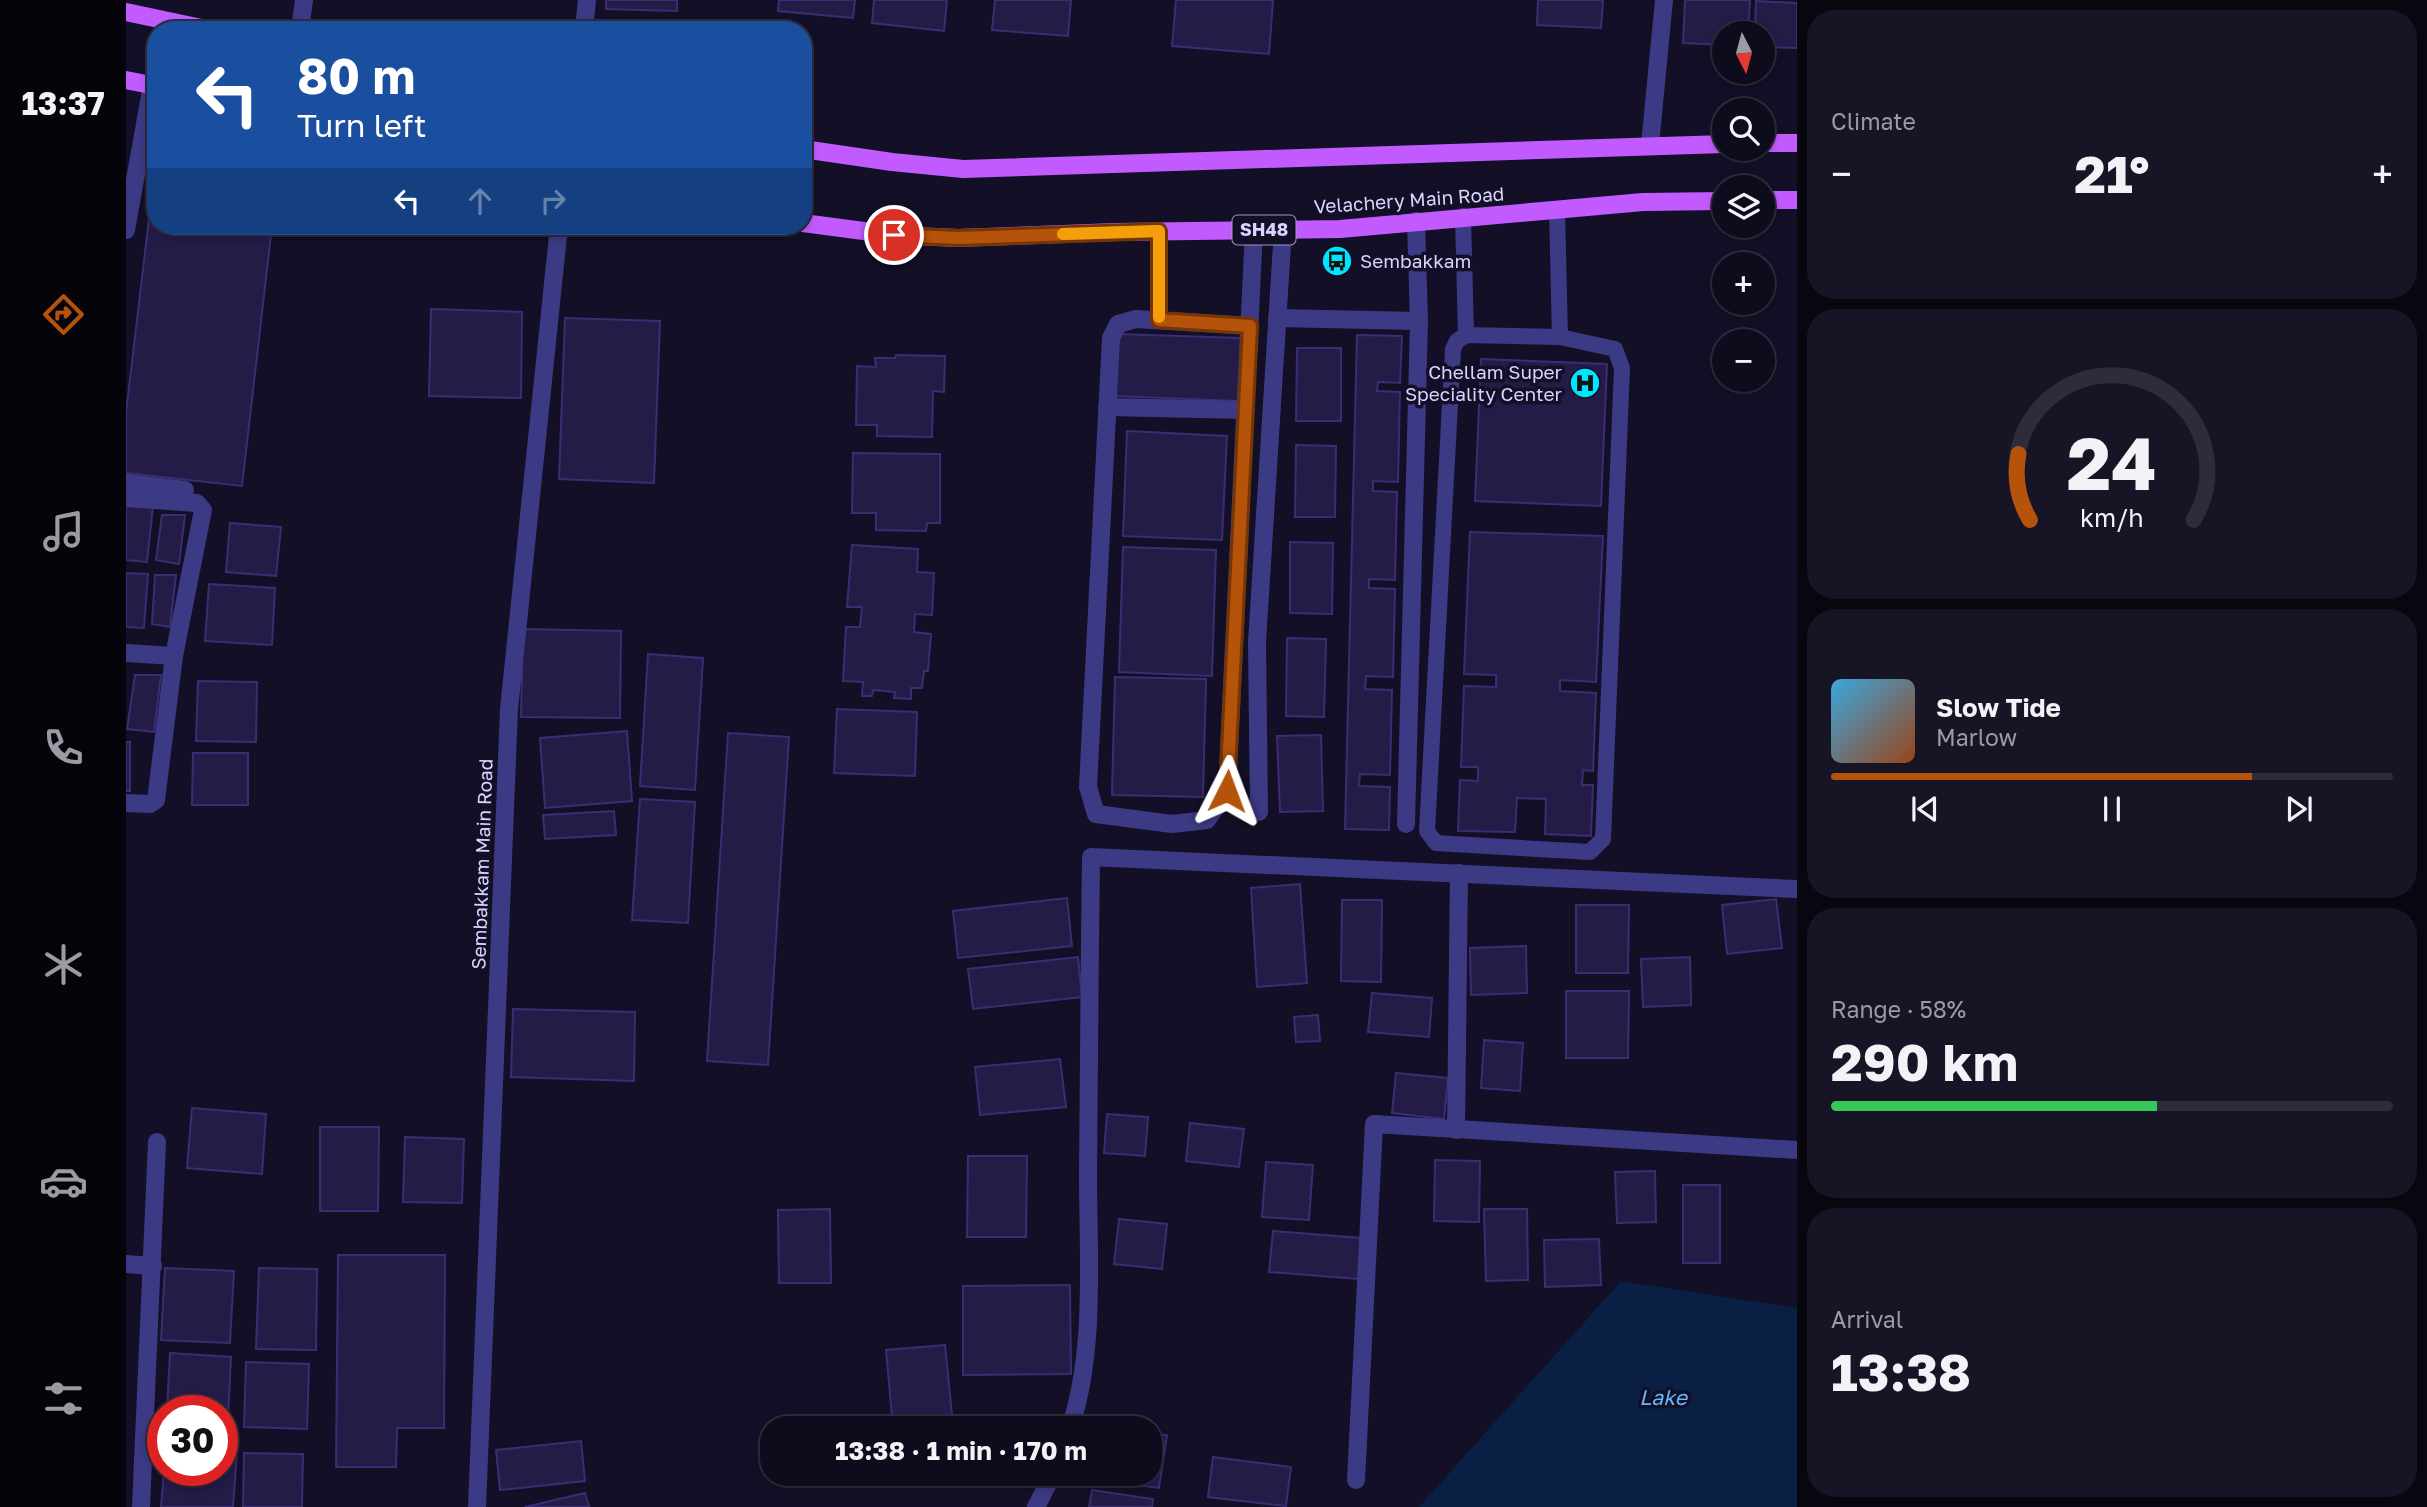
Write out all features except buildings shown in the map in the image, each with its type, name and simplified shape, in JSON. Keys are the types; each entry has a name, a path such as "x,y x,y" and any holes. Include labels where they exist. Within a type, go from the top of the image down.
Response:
{"main road":[{"path":"126,12 168,21"},
{"path":"127,83 147,85"},
{"path":"1775,143 1797,143"},
{"path":"812,150 962,169 1712,144"},
{"path":"1775,200 1797,200"},
{"name":"Velachery Main Road","path":"812,224 894,235 958,238 1159,231 1340,229 1643,202 1712,201"}],"street":[{"path":"301,21 304,0"},
{"path":"585,21 587,0"},
{"path":"1650,145 1664,0"},
{"path":"126,230 147,122"},
{"path":"1406,824 1419,321 1416,221"},
{"path":"1259,812 1257,642 1283,229"},
{"path":"1250,326 1136,319 1118,324 1111,338 1088,786 1096,814 1172,824 1207,820 1227,791 1246,410 1250,326 1254,230"},
{"path":"1159,231 1159,320"},
{"name":"Sembakkam Main Road","path":"477,1507 509,709 558,235"},
{"path":"1277,318 1419,321"},
{"path":"1107,407 1246,410"},
{"path":"126,483 185,490"},
{"path":"126,498 197,503 203,510 174,656 156,800 150,804 126,803"},
{"path":"126,653 174,656"},
{"path":"1074,1416 1088,1331 1091,857 1797,889"},
{"path":"1456,1130 1459,873"},
{"path":"1356,1480 1374,1124 1797,1150"},
{"path":"141,1507 157,1142"},
{"path":"126,1264 153,1266"},
{"path":"1036,1507 1047,1486"}],"lane":[{"path":"1557,210 1560,337"},
{"path":"1463,216 1466,335"},
{"path":"1466,335 1560,337 1615,349 1622,368 1603,839 1590,852 1436,843 1427,831 1453,349 1457,341 1466,335"}],"water":[{"name":"Lake","path":"1621,1281 1797,1308 1797,1507 1419,1507"}],"slow traffic":[{"path":"1063,234 1159,231 1159,317"}],"place":[{"name":"Sembakkam","path":"1337,261"},
{"name":"Chellam Super Speciality Center","path":"1585,383"}],"route":[{"path":"894,235 958,238 1159,231 1159,320 1250,326 1227,791"}]}
